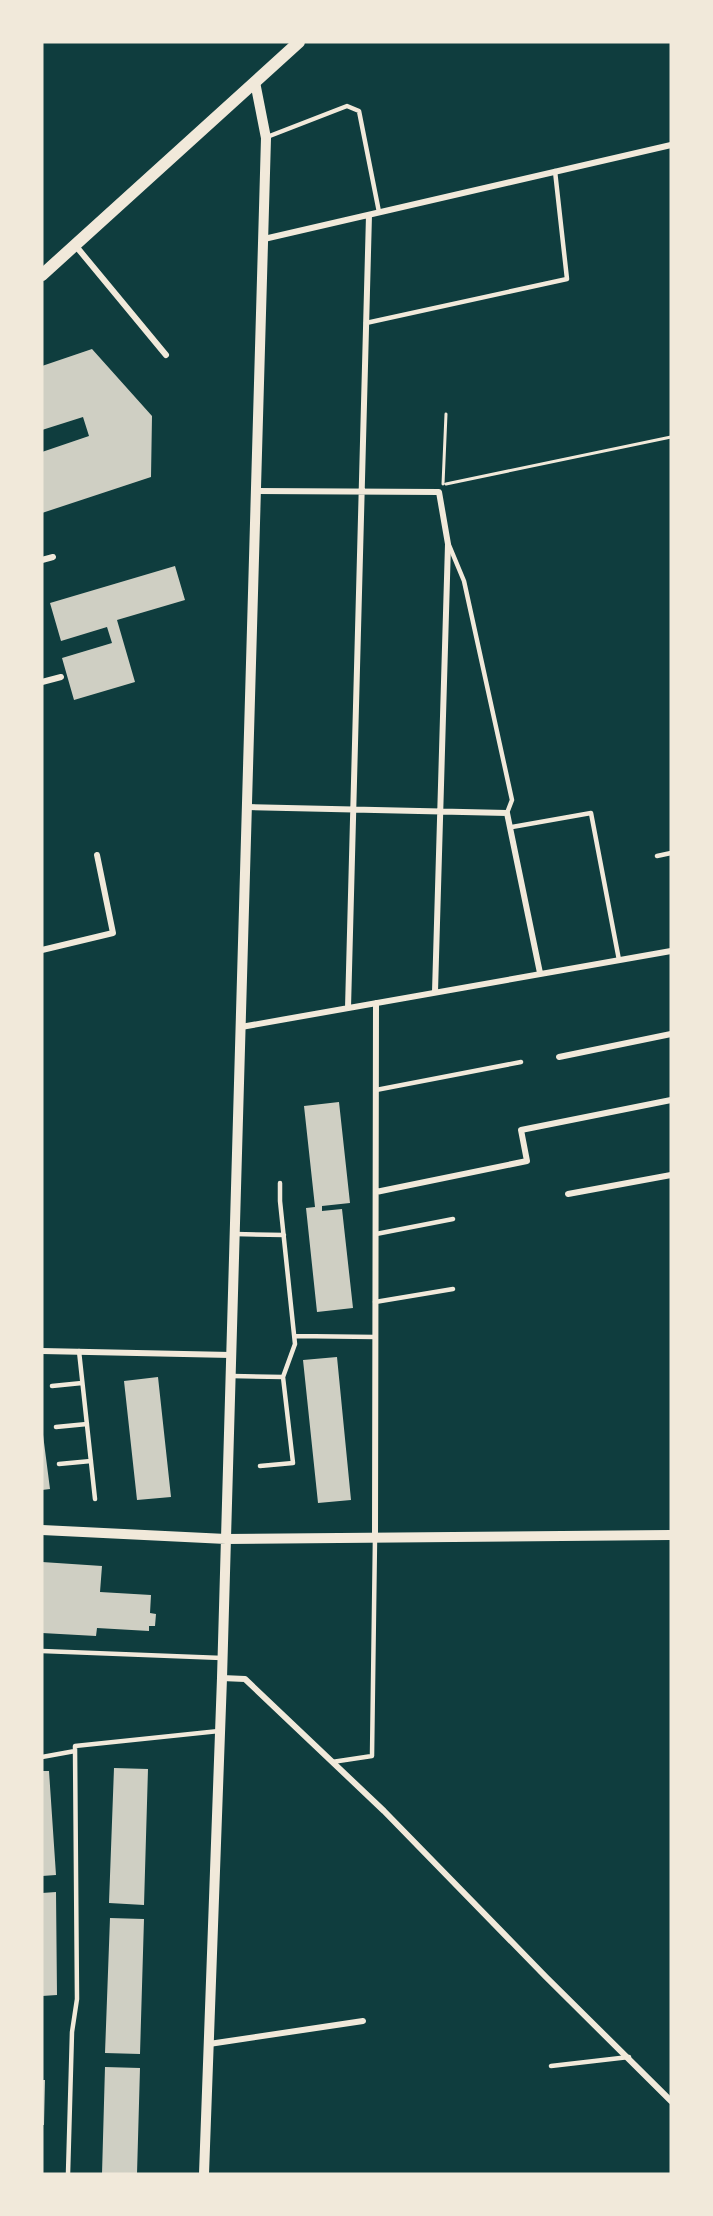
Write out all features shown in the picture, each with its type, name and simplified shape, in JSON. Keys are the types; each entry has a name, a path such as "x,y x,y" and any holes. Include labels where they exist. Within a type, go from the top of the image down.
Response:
{"main road":[{"path":"42,275 299,42"}],"street":[{"path":"204,2174 222,1678 264,239 266,138 255,82"},
{"path":"264,239 671,145"},
{"path":"348,1008 369,215"},
{"path":"75,245 166,355"},
{"path":"257,491 439,492 448,544 435,992"},
{"path":"42,560 53,557"},
{"path":"42,682 61,678"},
{"path":"248,807 507,813 512,827 540,974"},
{"path":"42,950 113,933 97,855"},
{"path":"241,1027 671,951"},
{"path":"375,1538 376,1003"},
{"path":"559,1057 671,1034"},
{"path":"376,1192 527,1161 521,1130 671,1100"},
{"path":"568,1194 671,1175"},
{"path":"42,1350 231,1355"},
{"path":"42,1530 225,1539 671,1535"},
{"path":"222,1678 245,1679 384,1811 671,2101"},
{"path":"209,2044 363,2021"}],"lane":[{"path":"266,138 347,106 359,111 379,212"},
{"path":"366,323 567,279 555,171"},
{"path":"448,544 467,592 512,800 507,813"},
{"path":"512,827 591,813 619,960"},
{"path":"657,856 671,853"},
{"path":"376,1090 520,1062"},
{"path":"260,1466 293,1463 283,1377 296,1344 280,1183"},
{"path":"376,1234 453,1219"},
{"path":"235,1234 284,1235"},
{"path":"375,1302 453,1289"},
{"path":"295,1336 375,1337"},
{"path":"79,1351 95,1499"},
{"path":"230,1376 283,1377"},
{"path":"52,1386 82,1383"},
{"path":"56,1427 87,1424"},
{"path":"59,1464 91,1461"},
{"path":"332,1761 372,1756 375,1538"},
{"path":"42,1651 222,1658"},
{"path":"68,2174 72,2032 77,1999 75,1746 219,1731"},
{"path":"42,1757 75,1750"},
{"path":"551,2066 628,2057"}],"path":[{"path":"439,492 443,485 446,414"},
{"path":"443,485 671,437"}],"building":[{"path":"92,349 152,416 151,477 42,513 42,452 89,436 83,417 42,430 42,366"},
{"path":"175,566 185,600 117,620 135,682 74,700 62,658 112,643 107,627 61,641 50,603"},
{"path":"339,1102 350,1203 322,1206 322,1211 342,1209 353,1308 317,1312 306,1208 315,1207 304,1106"},
{"path":"337,1357 351,1500 318,1503 303,1360"},
{"path":"158,1377 171,1497 137,1500 124,1381"},
{"path":"42,1427 50,1489 42,1490"},
{"path":"42,1562 102,1566 100,1592 151,1595 150,1613 156,1614 155,1626 149,1626 149,1631 97,1628 96,1636 42,1633"},
{"path":"114,1768 148,1769 144,1905 109,1903"},
{"path":"42,1771 49,1771 56,1875 42,1876"},
{"path":"56,1892 57,1995 42,1996 42,1893"},
{"path":"110,1918 144,1919 140,2054 105,2053"},
{"path":"105,2067 140,2068 137,2174 102,2174"},
{"path":"42,2080 45,2080 44,2125 42,2125"}]}
